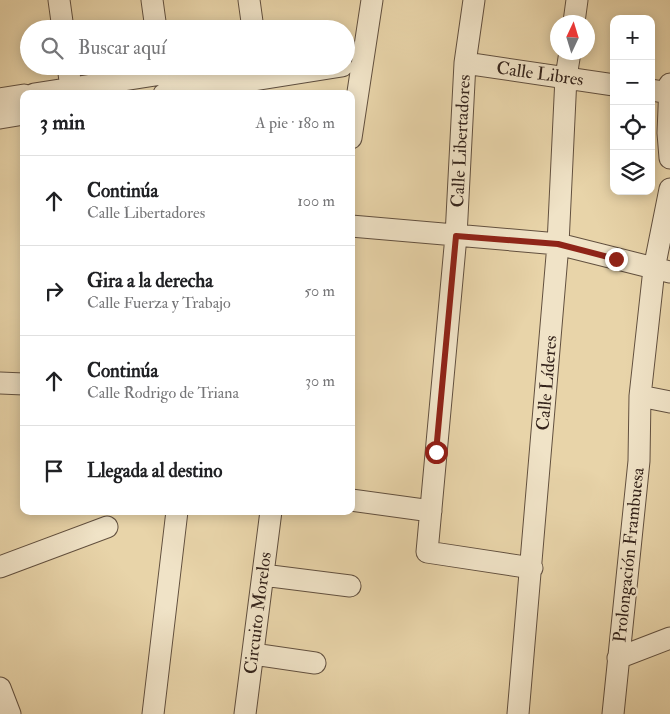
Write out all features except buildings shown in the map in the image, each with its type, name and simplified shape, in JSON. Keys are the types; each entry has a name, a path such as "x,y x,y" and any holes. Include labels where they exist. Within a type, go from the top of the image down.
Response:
{"street":[{"path":"59,0 62,20"},
{"path":"152,0 155,20"},
{"path":"249,0 252,20"},
{"path":"355,48 372,0"},
{"name":"Calle Libertadores","path":"474,0 466,63 456,236 427,552 532,568"},
{"path":"575,15 577,0"},
{"name":"Calle Líderes","path":"518,714 532,568 558,244 566,77 569,60"},
{"name":"Calle Libres","path":"466,63 610,84"},
{"path":"69,75 71,88"},
{"path":"162,82 184,75"},
{"path":"59,90 162,82 265,86 298,75"},
{"path":"352,75 352,90"},
{"path":"663,89 670,158"},
{"path":"0,99 20,96"},
{"path":"0,118 20,115"},
{"name":"Prolongación Frambuesa","path":"613,714 639,460 640,396 662,270 670,189"},
{"path":"355,226 558,244 662,270"},
{"path":"0,383 20,384"},
{"path":"640,396 670,402"},
{"path":"355,501 431,511"},
{"path":"153,714 177,515"},
{"name":"Circuito Morelos","path":"245,714 270,515"},
{"path":"0,567 107,527"},
{"path":"263,575 350,586"},
{"path":"618,658 670,638"},
{"path":"253,654 315,663"},
{"path":"0,688 10,714"}],"route":[{"path":"436,452 456,236 558,244 616,259"}]}
